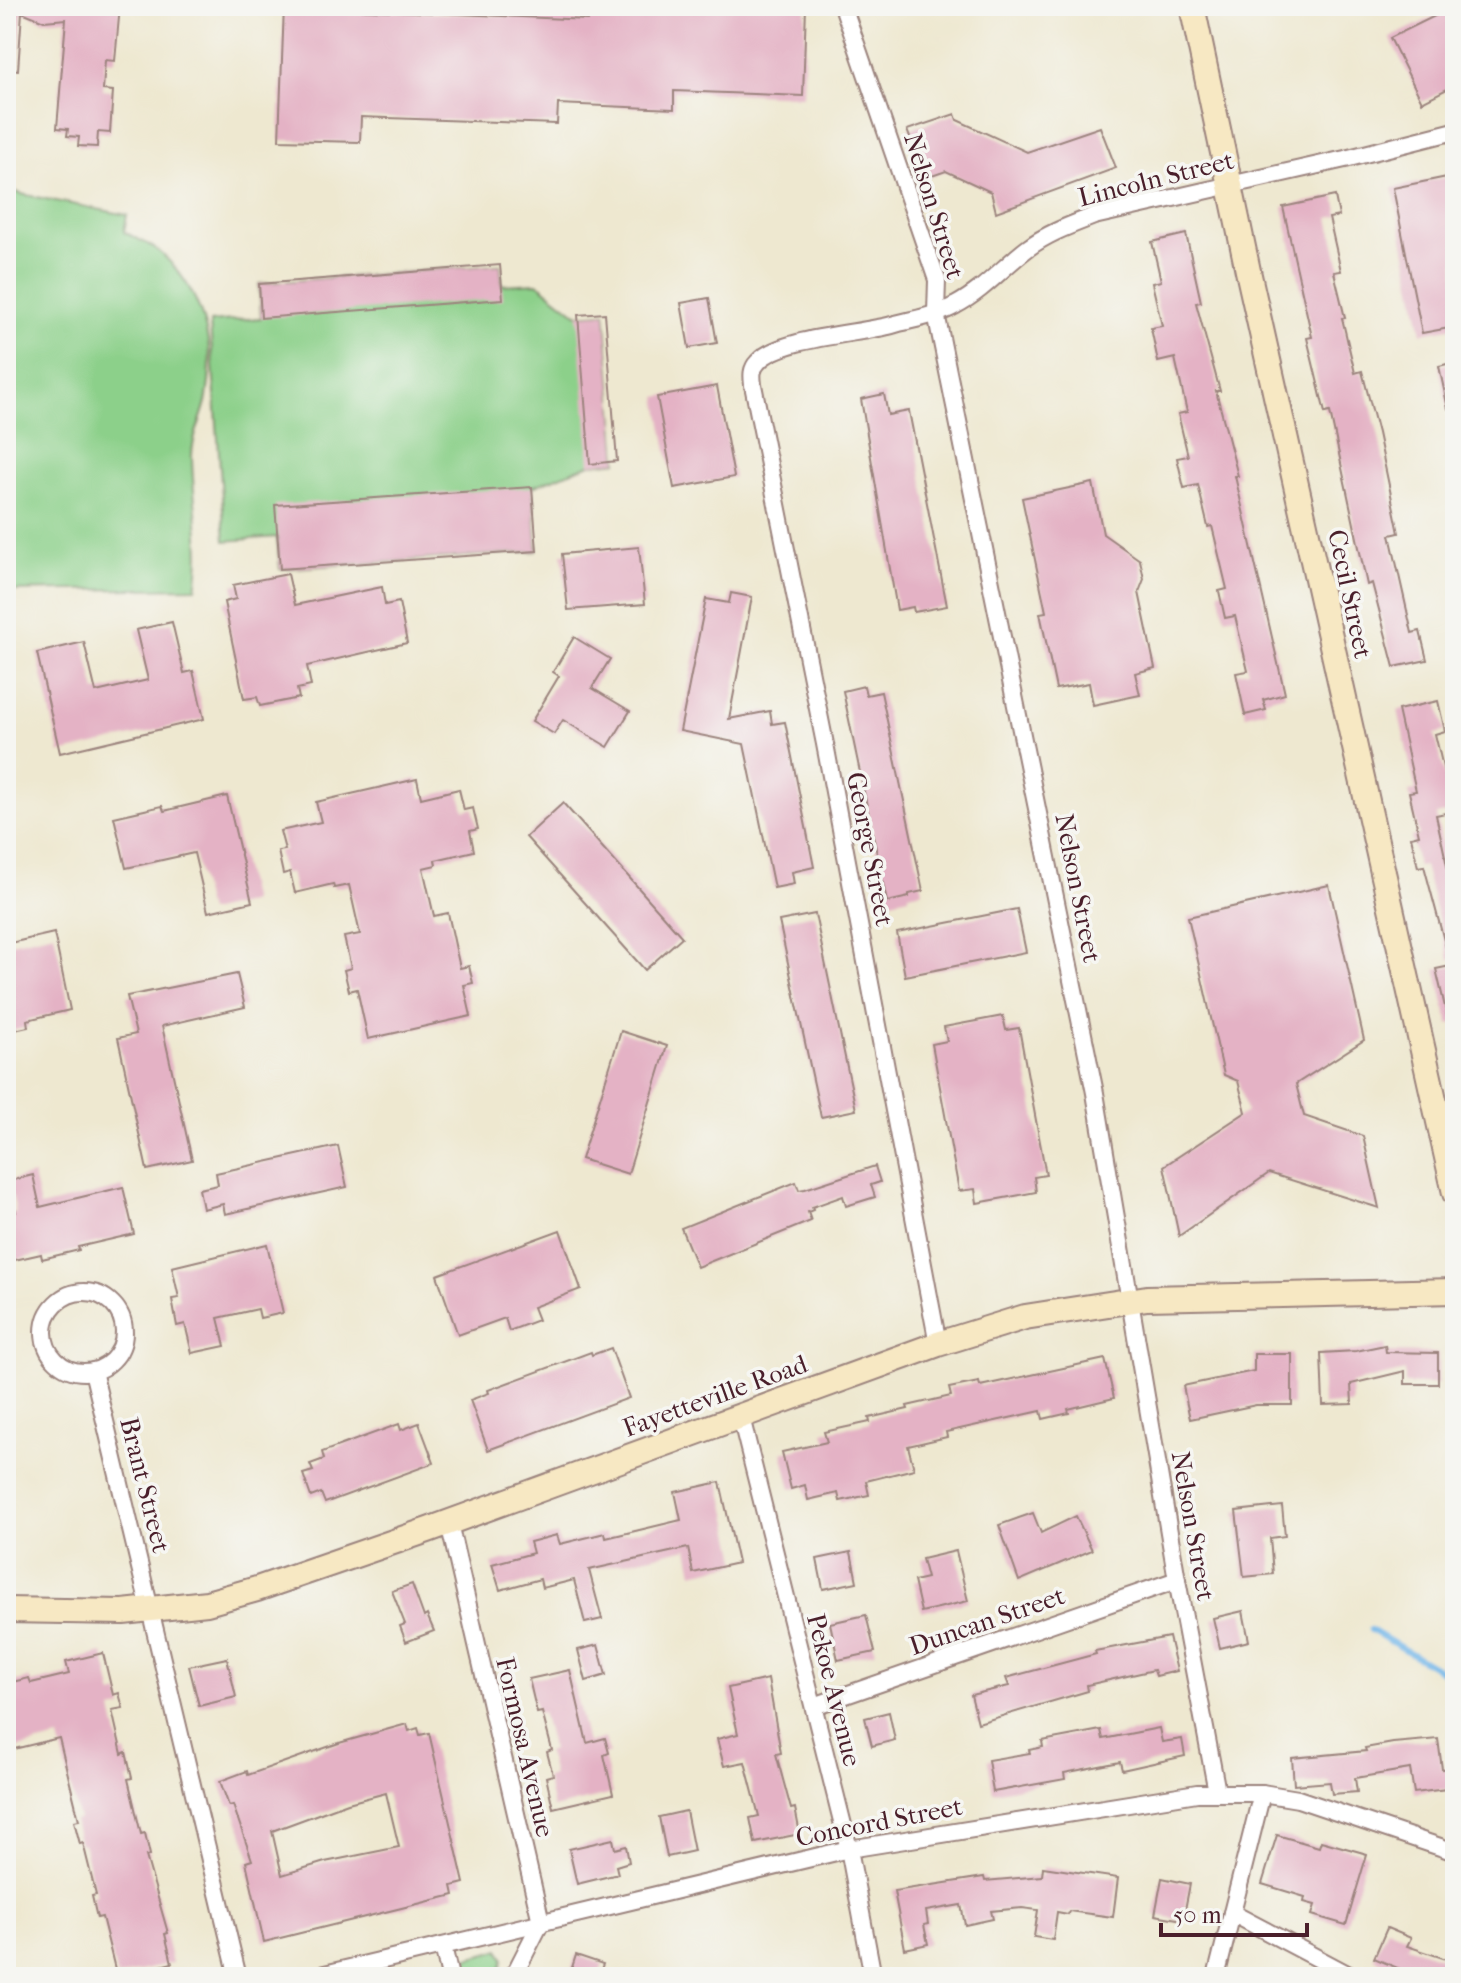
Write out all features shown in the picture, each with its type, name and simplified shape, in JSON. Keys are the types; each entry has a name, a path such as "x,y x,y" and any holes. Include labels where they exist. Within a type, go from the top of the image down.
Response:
{"main road":[{"name":"Cecil Street","path":"1192,6 1229,185 1455,1193"},
{"name":"Fayetteville Road","path":"6,1610 93,1614 207,1603 257,1589 449,1523 938,1344 1025,1317 1130,1300 1223,1295 1455,1291"}],"street":[{"name":"Nelson Street","path":"843,6 937,280 936,313 1095,1093 1177,1580 1217,1792"},
{"name":"Lincoln Street","path":"755,364 765,355 790,345 875,330 956,306 1029,247 1059,229 1094,216 1455,131"},
{"name":"George Street","path":"755,364 753,385 825,744 938,1344"},
{"path":"82,1292 105,1298 114,1305 124,1327 124,1339 113,1360 93,1371 81,1372 59,1363 51,1354 44,1332 52,1309 60,1301 82,1292"},
{"name":"Brant Street","path":"93,1371 237,1973"},
{"name":"Pekoe Avenue","path":"741,1417 849,1849 873,1977"},
{"name":"Formosa Avenue","path":"449,1523 541,1922"},
{"name":"Duncan Street","path":"814,1706 1177,1580"},
{"path":"1216,1977 1262,1793"},
{"name":"Concord Street","path":"312,1977 849,1849 1182,1795 1262,1793 1298,1799 1455,1852"},
{"path":"1232,1913 1353,1977"},
{"path":"513,1977 541,1922"},
{"path":"443,1946 450,1977"}],"green space":[{"path":"6,187 21,194 127,215 124,232 161,253 175,268 196,301 207,337 210,377 192,455 199,555 196,588 6,591"},
{"path":"500,265 502,285 537,283 578,315 605,313 617,461 590,464 532,487 537,551 280,569 277,537 225,541 210,322 261,318 259,284"},
{"path":"499,1950 504,1958 499,1977 465,1977 463,1968 468,1958"}],"building":[{"path":"6,6 120,6 115,61 105,60 103,90 113,91 110,133 98,132 97,147 78,146 79,137 67,136 68,129 57,128 66,19 44,21 22,12 18,70 6,69"},
{"path":"284,6 588,20 589,6 806,6 803,96 674,91 674,109 558,104 557,124 361,117 360,142 279,140"},
{"path":"1455,6 1455,85 1422,102 1390,38"},
{"path":"955,114 957,120 1027,152 1100,127 1116,168 996,212 991,192 946,171 926,178 907,130"},
{"path":"1447,177 1455,214 1455,327 1422,333 1393,188"},
{"path":"1335,196 1339,216 1329,218 1341,271 1334,272 1345,318 1342,318 1355,373 1362,371 1378,433 1399,533 1390,535 1412,633 1420,631 1427,660 1394,667 1372,583 1367,585 1330,412 1325,413 1307,338 1312,337 1283,207"},
{"path":"1186,234 1201,302 1196,303 1220,391 1216,391 1238,476 1235,476 1285,694 1263,700 1266,710 1245,715 1236,673 1248,671 1235,616 1225,618 1219,591 1227,589 1212,526 1208,527 1198,485 1184,488 1177,458 1188,456 1178,414 1187,412 1175,358 1158,362 1151,328 1162,326 1152,283 1161,281 1152,242"},
{"path":"500,265 503,299 261,318 259,284"},
{"path":"709,298 717,343 689,348 681,303"},
{"path":"605,313 617,461 590,464 578,315"},
{"path":"1455,362 1455,408 1448,409 1439,366"},
{"path":"717,386 734,477 674,488 657,397"},
{"path":"884,394 888,415 909,411 947,606 914,612 913,607 897,610 861,399"},
{"path":"1093,483 1103,534 1140,560 1144,579 1139,592 1155,668 1135,673 1140,695 1093,705 1089,683 1056,689 1040,613 1046,612 1022,498"},
{"path":"532,487 537,551 280,569 275,505"},
{"path":"639,547 645,604 568,610 562,554"},
{"path":"288,574 295,605 382,587 385,605 399,602 407,643 307,666 311,686 297,689 299,698 260,706 257,697 244,699 224,602 236,599 233,585"},
{"path":"731,593 752,597 729,719 770,711 772,724 785,722 814,867 792,872 794,884 774,888 744,744 680,731 706,599 729,603"},
{"path":"172,622 184,673 193,671 204,719 60,753 37,653 84,642 96,692 148,680 136,630"},
{"path":"574,637 610,659 592,688 630,711 608,747 563,720 554,734 532,721 559,676 553,672"},
{"path":"864,686 866,695 881,692 923,891 887,902 843,691"},
{"path":"1438,701 1445,731 1435,734 1447,784 1455,782 1455,811 1436,815 1449,875 1455,874 1455,959 1449,959 1424,866 1418,867 1411,837 1419,835 1409,792 1416,791 1398,710"},
{"path":"417,779 421,798 459,789 464,810 473,808 478,829 470,831 474,851 435,860 436,865 423,868 434,916 448,913 460,968 469,966 473,983 464,985 471,1016 368,1039 357,989 349,991 344,970 351,968 344,937 360,934 349,885 334,888 333,884 295,893 290,872 283,874 278,851 285,850 280,831 321,822 316,802"},
{"path":"227,796 252,902 208,912 194,853 126,868 114,817 162,806 164,811"},
{"path":"563,803 682,937 645,970 526,837"},
{"path":"1329,885 1364,1040 1296,1084 1304,1116 1363,1136 1379,1208 1269,1173 1179,1236 1164,1166 1246,1112 1238,1081 1224,1075 1188,917"},
{"path":"1017,909 1026,952 905,976 897,933"},
{"path":"815,914 856,1110 821,1117 779,921"},
{"path":"54,933 70,1010 27,1020 28,1027 6,1032 6,944"},
{"path":"1455,965 1455,1023 1449,1024 1436,969"},
{"path":"237,974 245,1007 162,1026 192,1160 147,1170 118,1038 136,1034 127,996"},
{"path":"1003,1016 1006,1030 1019,1028 1046,1175 1034,1177 1036,1192 977,1203 975,1189 959,1191 932,1044 947,1041 944,1027"},
{"path":"621,1031 667,1046 628,1174 581,1159"},
{"path":"338,1146 347,1187 225,1214 223,1204 203,1209 199,1189 218,1185 216,1173"},
{"path":"875,1166 880,1182 871,1185 875,1197 846,1206 843,1196 812,1207 813,1210 808,1212 811,1221 697,1267 681,1228 796,1182 799,1190 805,1189"},
{"path":"33,1175 40,1207 123,1187 134,1234 42,1259 41,1254 6,1262 6,1215 16,1212 9,1181"},
{"path":"560,1230 581,1289 533,1307 538,1320 509,1331 505,1318 458,1335 437,1275"},
{"path":"267,1244 283,1313 260,1318 258,1309 218,1318 225,1346 192,1353 185,1324 177,1326 172,1299 179,1298 172,1267"},
{"path":"1385,1345 1386,1352 1438,1353 1438,1384 1405,1384 1405,1371 1351,1384 1352,1404 1323,1405 1321,1353"},
{"path":"611,1348 629,1398 488,1450 470,1400 489,1393 488,1390 591,1352 592,1355"},
{"path":"1254,1354 1292,1354 1292,1405 1256,1405 1190,1419 1183,1386 1254,1371"},
{"path":"1105,1359 1114,1398 1068,1409 1069,1413 1043,1419 1041,1411 946,1432 947,1437 908,1446 914,1469 866,1481 869,1495 840,1501 838,1493 808,1500 805,1485 791,1489 782,1452 827,1442 824,1432 870,1422 869,1418 951,1396 949,1388 979,1382 980,1386"},
{"path":"419,1423 434,1463 325,1503 321,1493 311,1497 303,1474 313,1471 310,1464 324,1459 322,1452 399,1424 401,1430"},
{"path":"720,1482 738,1563 693,1573 688,1548 589,1570 602,1619 585,1623 574,1580 542,1588 540,1579 500,1590 492,1564 533,1553 530,1542 557,1535 560,1544 605,1533 606,1538 681,1520 675,1492"},
{"path":"1282,1506 1285,1536 1270,1538 1273,1574 1244,1577 1236,1511"},
{"path":"1033,1513 1041,1533 1076,1516 1092,1550 1019,1581 999,1525"},
{"path":"956,1551 968,1601 921,1612 914,1581 927,1578 922,1559"},
{"path":"851,1552 857,1582 823,1589 817,1559"},
{"path":"412,1584 424,1617 427,1615 434,1631 406,1642 400,1626 405,1624 392,1591"},
{"path":"1243,1611 1249,1641 1220,1648 1213,1618"},
{"path":"866,1615 875,1652 838,1660 830,1623"},
{"path":"1169,1637 1177,1671 1156,1676 1154,1670 1087,1685 1088,1691 978,1723 971,1695 1009,1686 1006,1678 1096,1654 1095,1651"},
{"path":"598,1645 606,1675 586,1681 578,1650"},
{"path":"103,1653 113,1695 119,1693 123,1708 112,1710 122,1754 126,1752 132,1778 128,1779 141,1834 145,1833 150,1855 146,1856 168,1933 165,1934 172,1963 117,1977 102,1917 97,1918 92,1896 96,1895 74,1821 79,1820 59,1738 6,1751 8,1683 29,1678 31,1683 69,1674 66,1662"},
{"path":"227,1658 236,1697 199,1706 189,1666"},
{"path":"570,1670 587,1743 605,1738 609,1753 604,1755 613,1794 553,1808 546,1777 553,1775 547,1752 552,1750 542,1712 537,1713 529,1679"},
{"path":"768,1679 781,1753 776,1754 791,1809 795,1808 800,1834 755,1843 750,1818 759,1816 745,1762 724,1766 717,1739 738,1734 728,1688"},
{"path":"889,1712 895,1740 872,1746 865,1718"},
{"path":"407,1724 409,1731 418,1728 420,1735 429,1733 464,1883 452,1886 454,1895 264,1942 246,1862 252,1860 233,1805 229,1806 220,1781 247,1771 248,1775 339,1743","holes":["386,1793 399,1847 325,1862 282,1875 272,1831 348,1803"]},
{"path":"1159,1728 1162,1742 1182,1739 1185,1756 1122,1770 1120,1762 1064,1773 1065,1779 993,1792 988,1760 1030,1753 1029,1750 1043,1747 1042,1741 1101,1730 1103,1739"},
{"path":"1438,1739 1442,1769 1455,1767 1455,1788 1414,1793 1410,1769 1355,1778 1357,1792 1332,1794 1330,1782 1294,1785 1292,1758 1366,1751 1365,1748 1393,1743"},
{"path":"686,1811 694,1851 667,1857 659,1817"},
{"path":"1277,1835 1319,1847 1321,1841 1367,1854 1346,1925 1312,1915 1315,1905 1304,1902 1305,1897 1262,1884"},
{"path":"613,1839 615,1849 626,1846 629,1862 616,1866 618,1874 577,1884 569,1849"},
{"path":"1043,1867 1118,1878 1113,1917 1057,1912 1053,1940 1034,1937 1038,1910 991,1911 993,1919 965,1925 961,1905 926,1911 928,1924 924,1925 928,1944 905,1949 894,1891 984,1877 985,1881 1042,1876"},
{"path":"1162,1878 1190,1884 1183,1920 1155,1915"},
{"path":"1387,1928 1411,1938 1407,1946 1455,1962 1455,1977 1409,1977 1407,1972 1374,1958"},
{"path":"576,1955 603,1964 598,1977 569,1977"}],"waterway":[{"path":"1371,1630 1455,1679"}]}
